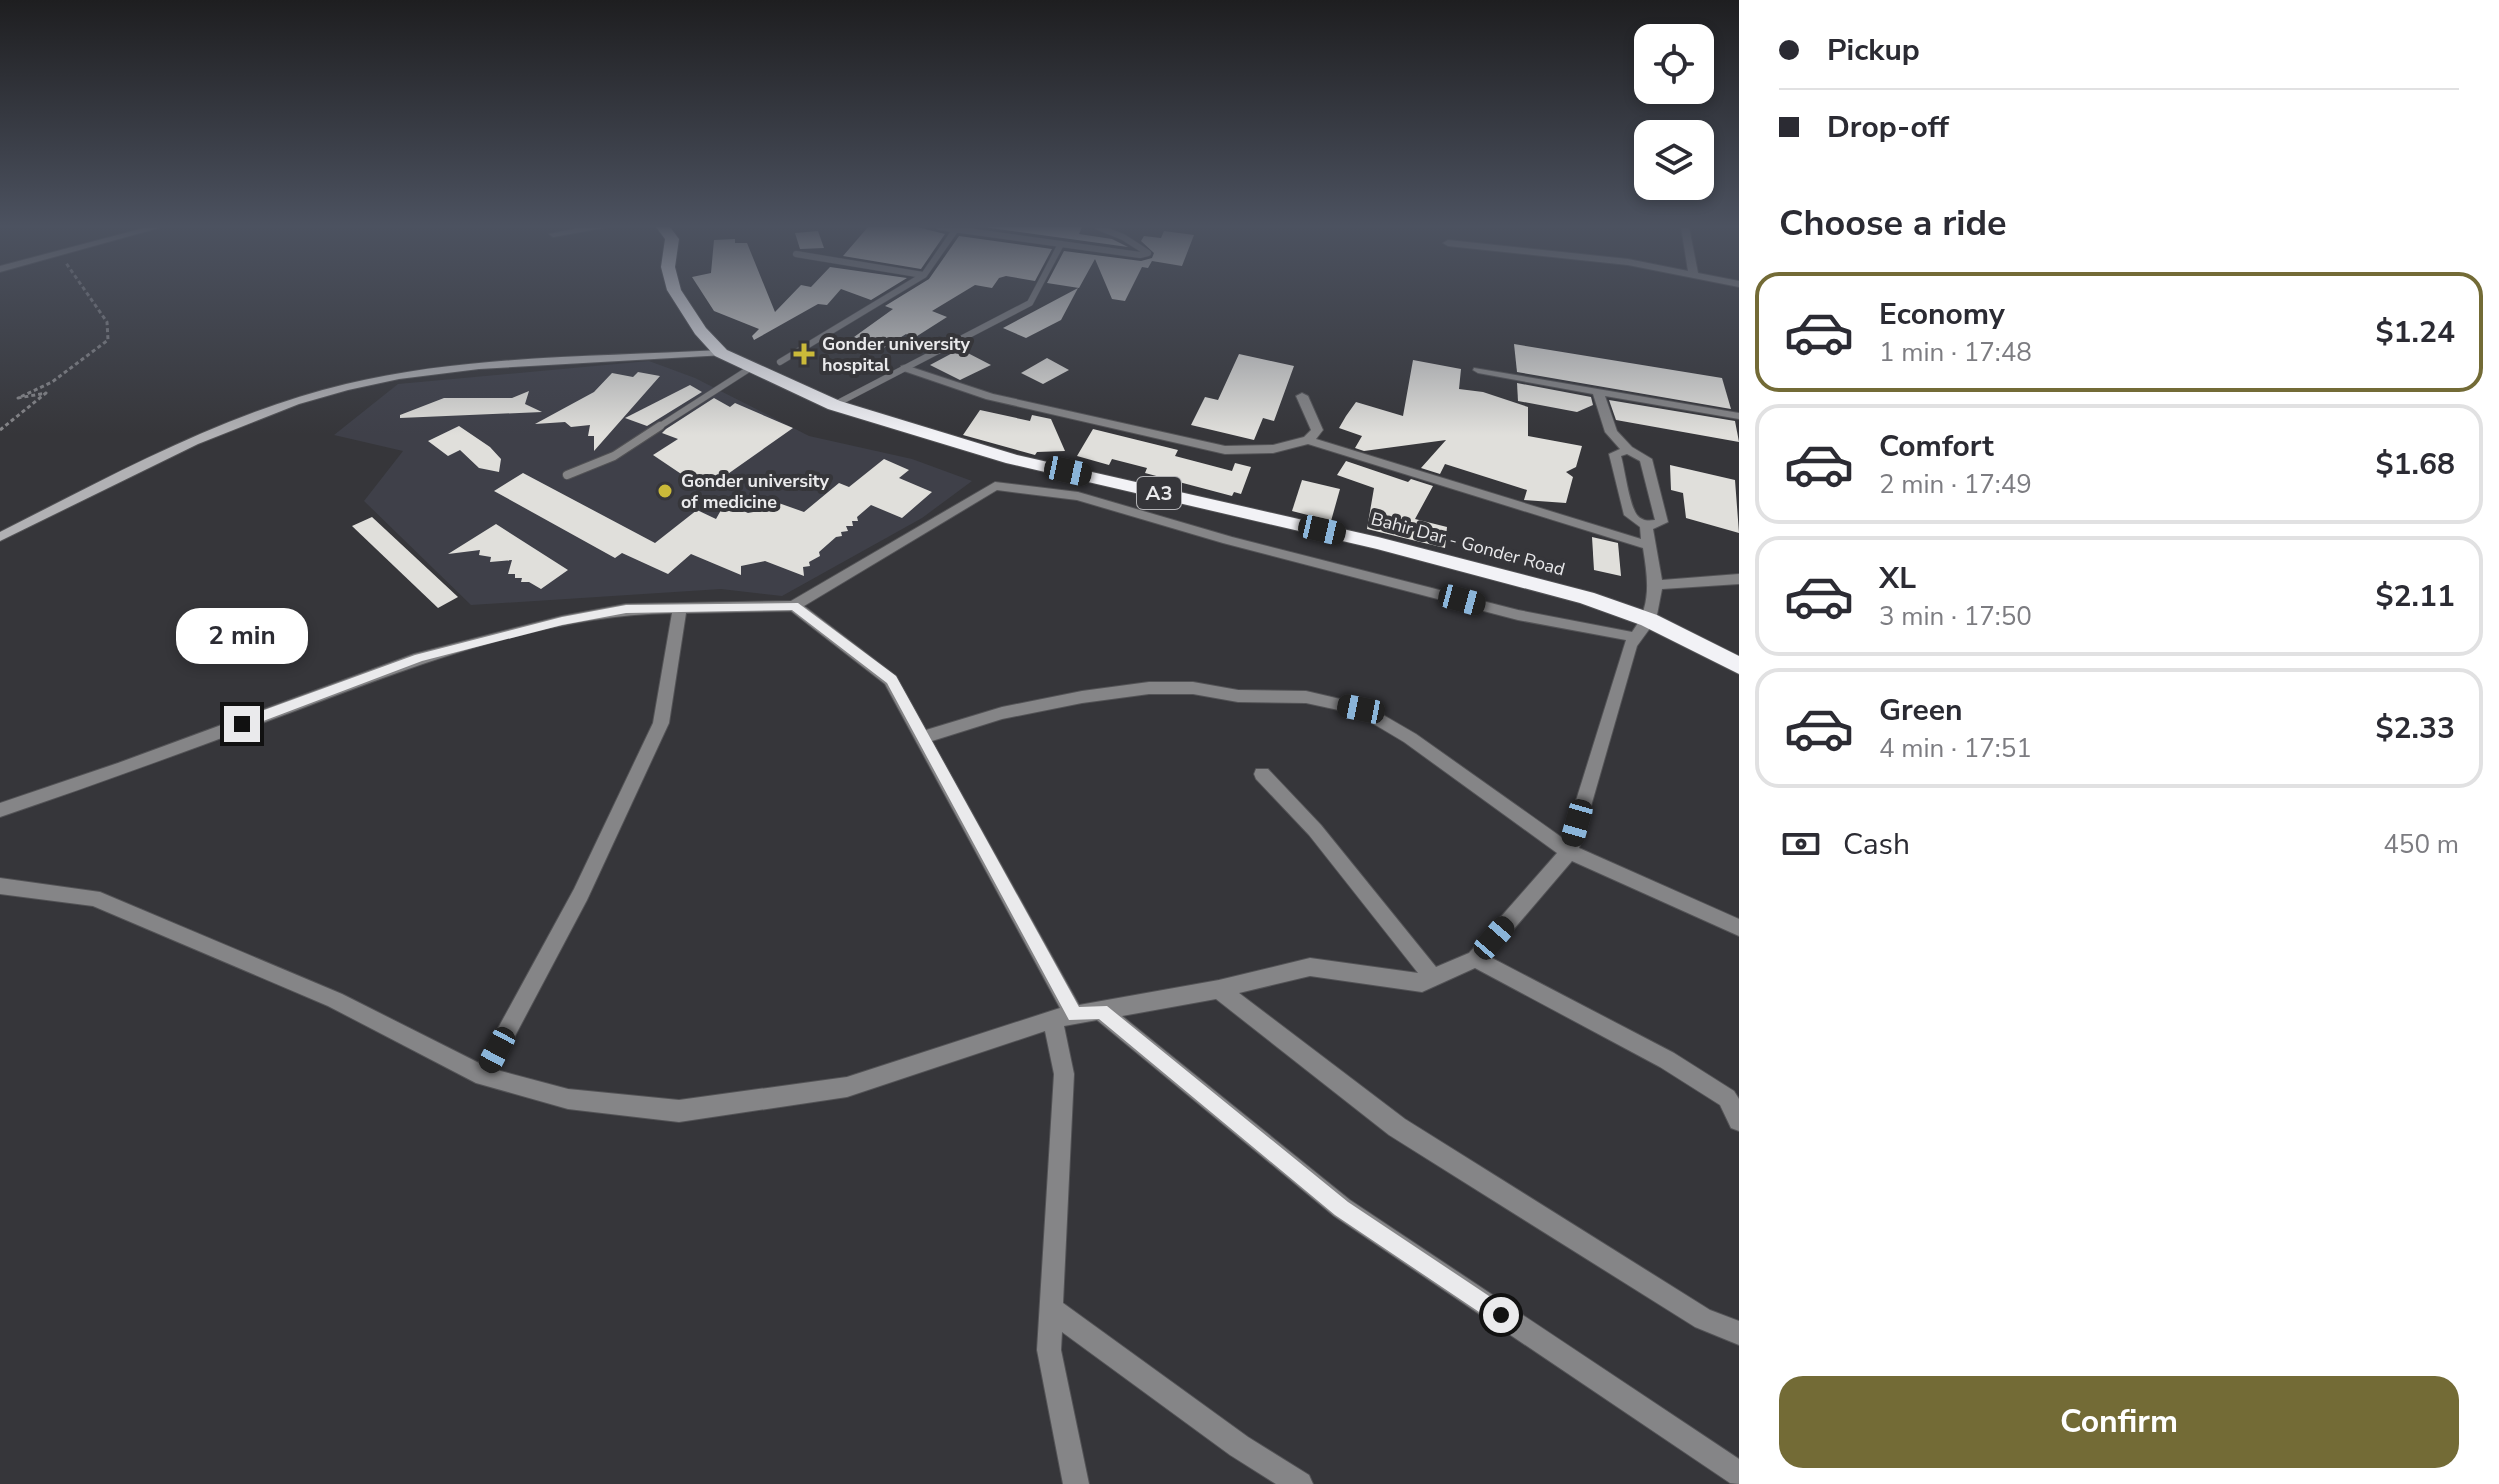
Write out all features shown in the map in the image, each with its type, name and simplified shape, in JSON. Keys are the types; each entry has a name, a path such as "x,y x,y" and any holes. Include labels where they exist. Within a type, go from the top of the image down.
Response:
{"highway":[{"name":"Bahir Dar - Gonder Road","path":"678,296 700,331 721,353 834,405 1012,459 1393,546 1587,598 1649,620 1739,666"}],"street":[{"path":"0,537 139,465 212,434 345,388 399,376 458,370 721,353"},
{"path":"905,368 990,397 1225,450 1252,451 1308,440 1650,546"},
{"path":"1478,370 1739,416"},
{"path":"1598,391 1611,432 1628,450 1646,459 1662,522 1646,527"},
{"path":"1302,396 1317,430 1308,440"},
{"path":"0,886 94,898 335,1000 483,1076 568,1099 679,1111 847,1087 1063,1017 1219,989 1310,967 1422,983 1476,959 1569,852 1630,645 1649,620 1656,585 1646,527 1630,515 1615,454 1628,450"},
{"path":"0,810 124,768 419,658 562,621 626,609 794,606 995,486 1078,496 1228,540 1518,615 1566,625 1599,627 1636,638"},
{"path":"1656,585 1739,579"},
{"path":"794,606 891,680 924,737 1063,1017 1064,1074 1049,1350 1076,1484"},
{"path":"483,1076 581,894 661,723 680,607"},
{"path":"924,737 1002,713 1149,688 1193,688 1238,696 1306,697 1361,709 1410,738 1569,852 1739,928"},
{"path":"1262,774 1315,830 1433,978"},
{"path":"1476,959 1667,1060 1727,1098 1739,1120"},
{"path":"1219,989 1397,1127 1703,1319 1739,1333"},
{"path":"1101,1011 1342,1208 1739,1474"},
{"path":"1051,1309 1239,1446 1300,1484"}],"lane":[{"path":"780,362 889,296"},
{"path":"834,405 1030,303 1034,296"},
{"path":"567,475 614,456 752,367"}],"path":[{"path":"0,430 46,393 18,398 52,382 108,340 107,322 91,296"}],"shaded area":[{"name":"Gonder university of medicine","path":"649,361 695,378 809,436 912,459 972,481 922,518 782,596 721,589 471,605 364,501 403,451 334,435 398,384"}],"building":[{"path":"704,296 769,296 775,312 790,296 835,296 827,305 818,304 754,340 752,336 759,329 714,311"},
{"path":"901,296 956,296 932,311 947,317 914,338 906,334 882,349 854,337 893,309 885,306"},
{"path":"1063,296 1074,296 1061,320 1026,338 1003,328"},
{"path":"1111,296 1127,296 1125,301"},
{"path":"1514,344 1722,378 1731,409 1517,372"},
{"path":"960,349 991,365 960,380 930,365"},
{"path":"1239,354 1294,366 1274,421 1263,418 1254,440 1191,425 1205,397 1218,400"},
{"path":"1047,358 1069,370 1043,384 1021,373"},
{"path":"1413,360 1461,369 1459,389 1483,392 1528,407 1528,436 1582,446 1576,467 1566,472 1573,477 1566,503 1524,500 1527,490 1445,464 1440,474 1421,468 1446,440 1364,451 1355,448 1362,436 1339,428 1346,416 1356,402 1403,416"},
{"path":"638,372 660,376 594,451 594,436 588,436 590,425 571,427 565,422 535,424 594,392 612,373 633,377"},
{"path":"1517,383 1591,397 1593,405 1577,412 1518,401"},
{"path":"690,385 702,392 647,426 625,418"},
{"path":"529,391 525,404 542,412 400,418 400,415 444,398 512,398"},
{"path":"714,398 730,407 735,403 793,428 705,490 653,455 678,439 662,433 666,429"},
{"path":"1609,400 1735,421 1739,442 1616,420"},
{"path":"980,410 1030,421 1032,415 1051,419 1065,451 1037,452 1035,455 963,435"},
{"path":"459,426 490,447 501,459 499,472 479,468 460,450 448,456 428,441"},
{"path":"1093,429 1178,450 1175,456 1232,471 1235,463 1251,467 1241,494 1234,492 1232,496 1145,473 1147,468 1112,459 1109,465 1077,456"},
{"path":"884,459 909,470 899,478 932,492 902,518 871,505 857,517 858,521 852,521 853,526 846,526 848,531 841,532 842,536 836,537 819,552 820,556 809,562 810,566 803,567 804,576 765,561 741,566 741,575 691,554 668,574 622,553 615,558 494,491 523,473 655,543 697,510 716,519 725,503 748,513 764,510 773,501 804,512 839,483 849,487"},
{"path":"1346,461 1408,482 1411,479 1433,486 1415,519 1447,527 1445,548 1367,529 1374,488 1337,475"},
{"path":"1670,465 1735,480 1739,533 1686,518 1683,493 1671,490"},
{"path":"1302,480 1340,489 1331,521 1292,511"},
{"path":"372,517 458,597 438,608 352,526"},
{"path":"496,524 568,570 541,589 529,582 521,582 522,578 515,578 515,574 508,574 512,560 490,562 491,557 479,555 480,550 448,554"},
{"path":"1592,537 1618,543 1621,576 1594,570"}],"place":[{"name":"Gonder university hospital","path":"804,354"},
{"name":"Gonder university of medicine","path":"665,491"}],"route":[{"path":"242,724 419,658 562,621 626,609 794,606 891,680 1074,1015 1101,1011 1342,1208 1501,1315"}]}
